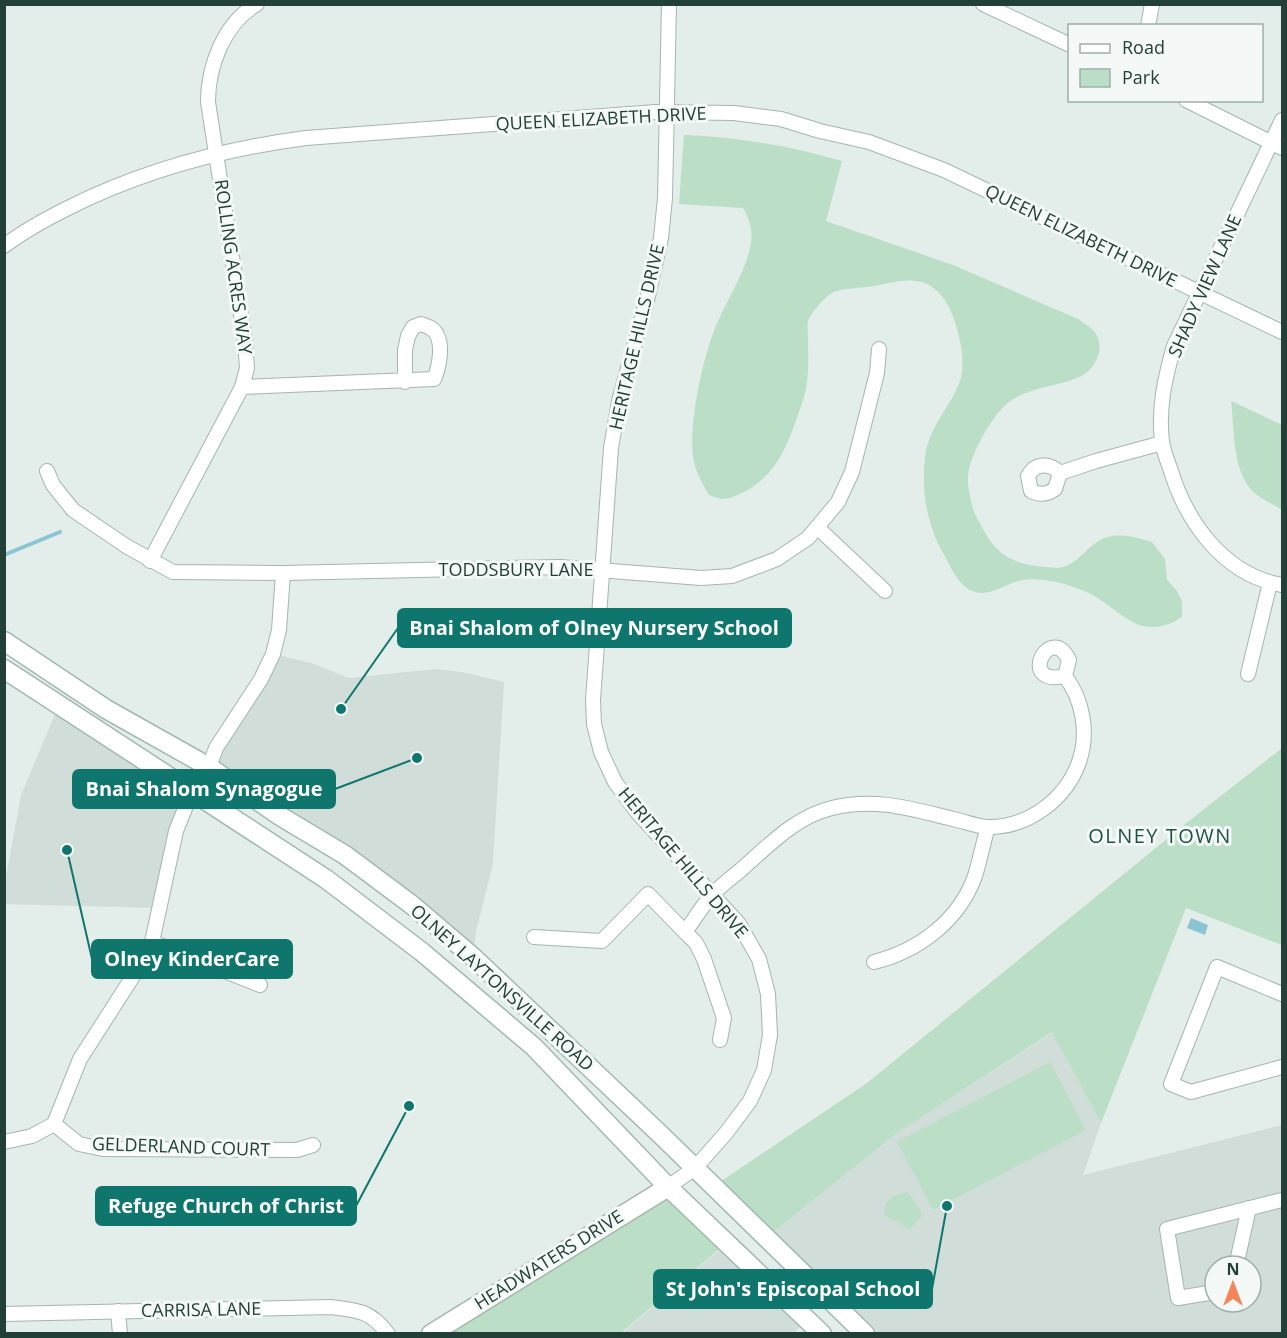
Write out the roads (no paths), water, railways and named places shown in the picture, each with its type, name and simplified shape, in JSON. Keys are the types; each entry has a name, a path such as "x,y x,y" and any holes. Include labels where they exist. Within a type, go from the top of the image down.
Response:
{"main road":[{"name":"OLNEY LAYTONSVILLE ROAD","path":"4,641 106,709 209,767 280,816 345,855 412,905 482,965 865,1334"},
{"name":"OLNEY LAYTONSVILLE ROAD","path":"4,669 193,790 326,879 422,952 534,1047 668,1186 822,1334"},
{"name":"HEADWATERS DRIVE","path":"430,1334 668,1186"}],"street":[{"name":"ROLLING ACRES WAY","path":"150,561 242,387 247,368 245,341 208,102 208,88 220,45 236,22 257,4"},
{"name":"HERITAGE HILLS DRIVE","path":"668,1186 695,1168 750,1101 764,1070 770,1035 768,994 759,959 739,924 637,812 615,782 601,752 594,724 593,700 611,448 619,401 648,296 661,238 668,112 669,4"},
{"path":"983,4 1068,44"},
{"path":"1148,24 1152,4"},
{"path":"1190,102 1277,145"},
{"name":"QUEEN ELIZABETH DRIVE","path":"4,246 49,218 153,171 216,153 265,144 306,138 668,112 734,113 781,119 869,142 944,170 1282,332"},
{"name":"SHADY VIEW LANE","path":"1276,584 1246,572 1224,557 1205,538 1184,506 1162,443 1162,399 1165,377 1174,346 1199,293 1277,145 1282,120"},
{"name":"TODDSBURY LANE","path":"47,471 53,485 73,510 150,561 173,572 283,573 560,567 702,578 732,576 777,559 808,538 838,502 852,472 877,373 879,349"},
{"path":"242,387 405,382"},
{"path":"1060,473 1162,443"},
{"path":"818,528 885,591"},
{"path":"4,1142 32,1136 54,1124 80,1059 146,956 152,942 177,831 193,790 209,767 216,748 261,679 273,654 279,630 283,573"},
{"path":"1248,674 1276,584"},
{"path":"685,932 712,895 783,833 806,818 830,808 858,803 889,804 988,827 1015,822 1040,812 1060,796 1076,771 1082,755 1084,734 1082,709 1065,676"},
{"path":"874,962 895,957 915,946 936,933 950,917 974,878 988,827"},
{"path":"534,937 602,941 648,894 696,943 704,959 724,1018 720,1040"},
{"path":"152,942 260,985"},
{"path":"1282,994 1217,968 1171,1084 1191,1092 1282,1067"},
{"name":"GELDERLAND COURT","path":"54,1124 79,1144 103,1149 297,1150 313,1145"},
{"path":"1203,1294 1178,1298 1167,1229 1282,1200"},
{"path":"1239,1254 1249,1208"},
{"name":"CARRISA LANE","path":"4,1314 332,1307 359,1310 370,1315 388,1334"},
{"path":"118,1311 120,1334"}],"water":[{"path":"1191,918 1208,925 1205,935 1187,928"}],"waterway":[{"path":"4,555 60,532"}],"place":[{"name":"Bnai Shalom of Olney Nursery School","path":"341,709"},
{"name":"Bnai Shalom Synagogue","path":"417,758"},
{"name":"Olney KinderCare","path":"67,850"},
{"name":"Refuge Church of Christ","path":"409,1106"},
{"name":"St John's Episcopal School","path":"947,1206"}],"district":[{"name":"OLNEY TOWN","path":"1160,836"}]}
